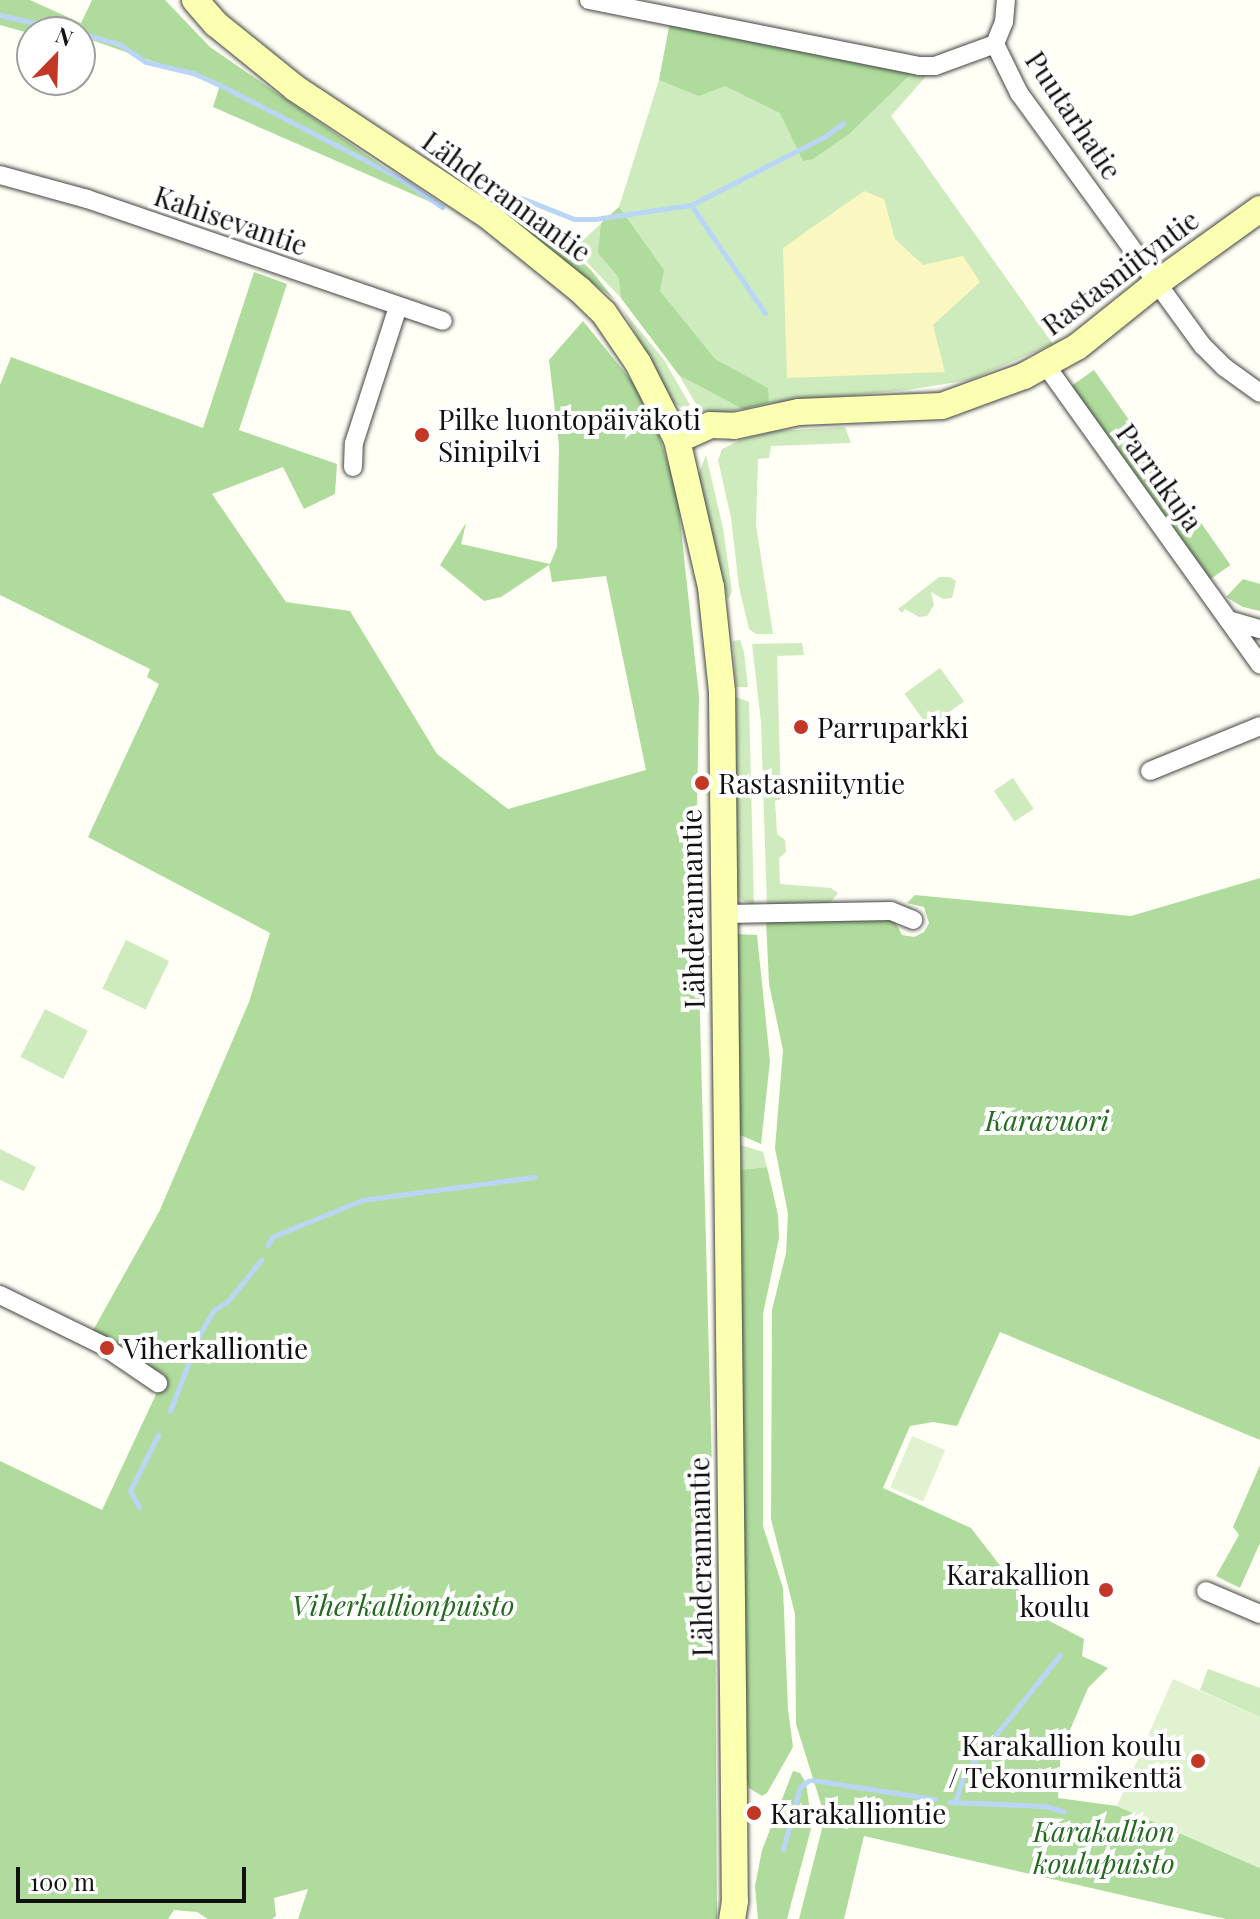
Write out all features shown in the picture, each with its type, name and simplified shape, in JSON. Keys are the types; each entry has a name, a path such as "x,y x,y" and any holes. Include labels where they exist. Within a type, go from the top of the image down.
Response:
{"main road":[{"name":"Lähderannantie","path":"195,0 216,24 295,88 487,215 580,290 604,313 638,363 677,440 701,537 718,634 722,692 735,1913"},
{"name":"Rastasniityntie","path":"677,440 708,442 734,426 799,412 942,406 1047,367 1260,209"}],"street":[{"name":"Puutarhatie","path":"589,0 919,66 935,66 995,44 1019,93 1157,283 1215,359 1260,393"},
{"path":"995,44 1004,22 1006,0"},
{"name":"Kahisevantie","path":"0,175 87,199 443,321"},
{"path":"353,467 354,443 398,307"},
{"name":"Parrukuja","path":"1047,367 1260,665"},
{"path":"1228,620 1260,629"},
{"path":"1150,771 1260,726"},
{"path":"725,914 891,911 913,920"},
{"path":"0,1295 102,1345 158,1383"},
{"path":"1206,1591 1260,1614"}],"green space":[{"path":"0,0 30,0 65,16 16,16 16,30 0,25"},
{"path":"92,0 165,0 210,47 442,207 213,107 220,85 96,42 96,16 84,16"},
{"path":"671,17 935,66 891,116 1053,344 970,380 907,390 769,403 723,413 700,411 679,375 621,298 579,254 580,243 619,207 659,80"},
{"path":"671,17 919,66 849,134 813,159 803,161 780,113 725,86 699,96 659,80"},
{"path":"475,194 513,211 555,238 590,269 614,299"},
{"path":"619,207 664,270 660,291 715,359 768,388 769,403 743,409 679,375 621,298 619,278 598,253 601,223"},
{"name":"Viherkallionpuisto","path":"254,272 287,284 239,430 337,464 335,494 304,509 283,467 212,494 286,602 350,611 437,754 508,809 646,770 606,576 552,582 549,565 501,597 484,601 440,565 466,523 461,544 550,564 557,547 559,445 549,360 583,321 648,401 677,492 699,696 696,867 715,1583 717,1919 298,1919 308,1889 274,1898 276,1916 272,1919 208,1919 197,1912 174,1910 168,1919 0,1919 0,1461 102,1510 165,1375 91,1334 159,1212 249,1002 270,933 88,837 159,684 147,677 150,669 0,595 0,385 11,357 203,428"},
{"path":"623,310 664,360 697,417 672,402"},
{"path":"1094,370 1231,565 1208,580 1072,385"},
{"path":"845,427 851,443 771,446 769,458 758,459 756,525 773,634 756,634 749,629 739,587 731,518 718,460 722,449 743,439 776,431"},
{"path":"706,455 723,528 732,592 728,599 698,475"},
{"path":"939,577 950,577 956,581 952,598 943,599 931,592 934,605 927,616 919,617 905,609 902,613 898,609"},
{"path":"1243,579 1260,584 1260,611 1243,607 1226,597"},
{"path":"740,640 748,687 736,687 733,641"},
{"path":"802,643 804,655 777,656 781,799 775,801 777,834 785,840 786,852 779,858 780,884 831,888 838,893 828,905 767,906 761,722 752,644"},
{"path":"940,668 964,701 929,727 904,694"},
{"path":"736,697 749,702 754,906 736,897"},
{"path":"1013,778 1034,809 1015,822 994,791"},
{"name":"Karavuori","path":"1260,878 1260,1440 1000,1332 957,1426 933,1422 910,1426 883,1488 971,1528 1038,1615 1084,1639 1082,1656 1108,1668 1088,1688 1061,1751 1058,1798 1117,1806 1260,1868 1260,1919 1226,1919 864,1836 844,1919 799,1919 825,1817 796,1724 795,1614 771,1519 772,1310 786,1253 788,1214 775,1148 783,1050 769,984 766,920 886,917 894,920 902,935 914,937 924,932 929,923 924,907 907,903 915,895 1131,916"},
{"path":"736,934 757,935 770,1061 761,1144 740,1135"},
{"path":"126,940 169,961 145,1010 102,989"},
{"path":"45,1009 88,1031 63,1079 20,1057"},
{"path":"741,1145 763,1152 767,1167 740,1170"},
{"path":"0,1149 36,1167 24,1191 0,1180"},
{"path":"767,1167 778,1215 779,1238 763,1314 763,1526 783,1588 788,1709 793,1747 767,1793 762,1796 749,1788 741,1762 740,1170"},
{"path":"912,1436 945,1450 923,1502 890,1488"},
{"path":"1260,1465 1260,1543 1240,1588 1216,1576 1239,1535 1233,1527"},
{"path":"1208,1669 1260,1688 1260,1717 1200,1690"},
{"name":"Karakallion koulu / Tekonurmikenttä","path":"1173,1679 1260,1717 1260,1868 1117,1806"},
{"path":"793,1771 800,1773 806,1783 812,1825 787,1919 758,1919 755,1886 762,1850"}],"sand":[{"path":"864,191 884,199 895,239 923,265 963,256 980,282 933,325 945,372 787,378 783,248"}],"waterway":[{"path":"0,15 16,19"},
{"path":"96,38 119,44 146,62 193,73 220,85 401,179 442,207"},
{"path":"466,176 574,219 595,219 691,205 824,137 843,123"},
{"path":"691,205 765,313"},
{"path":"268,1245 272,1237 362,1200 534,1177"},
{"path":"170,1411 200,1333 214,1310 228,1301 261,1260"},
{"path":"139,1507 130,1491 158,1435"},
{"path":"955,1803 964,1774 1060,1655"},
{"path":"812,1780 935,1799"},
{"path":"783,1849 800,1787 808,1781"},
{"path":"949,1802 1045,1806 1063,1811"}],"place":[{"name":"Pilke luontopäiväkoti Sinipilvi","path":"422,435"},
{"name":"Parruparkki","path":"801,727"},
{"name":"Rastasniityntie","path":"702,783"},
{"name":"Viherkalliontie","path":"107,1348"},
{"name":"Karakallion koulu","path":"1106,1590"},
{"name":"Karakallion koulu / Tekonurmikenttä","path":"1198,1761"},
{"name":"Karakalliontie","path":"754,1813"}],"park label":[{"name":"Karakallion koulupuisto","path":"1104,1847"}]}
